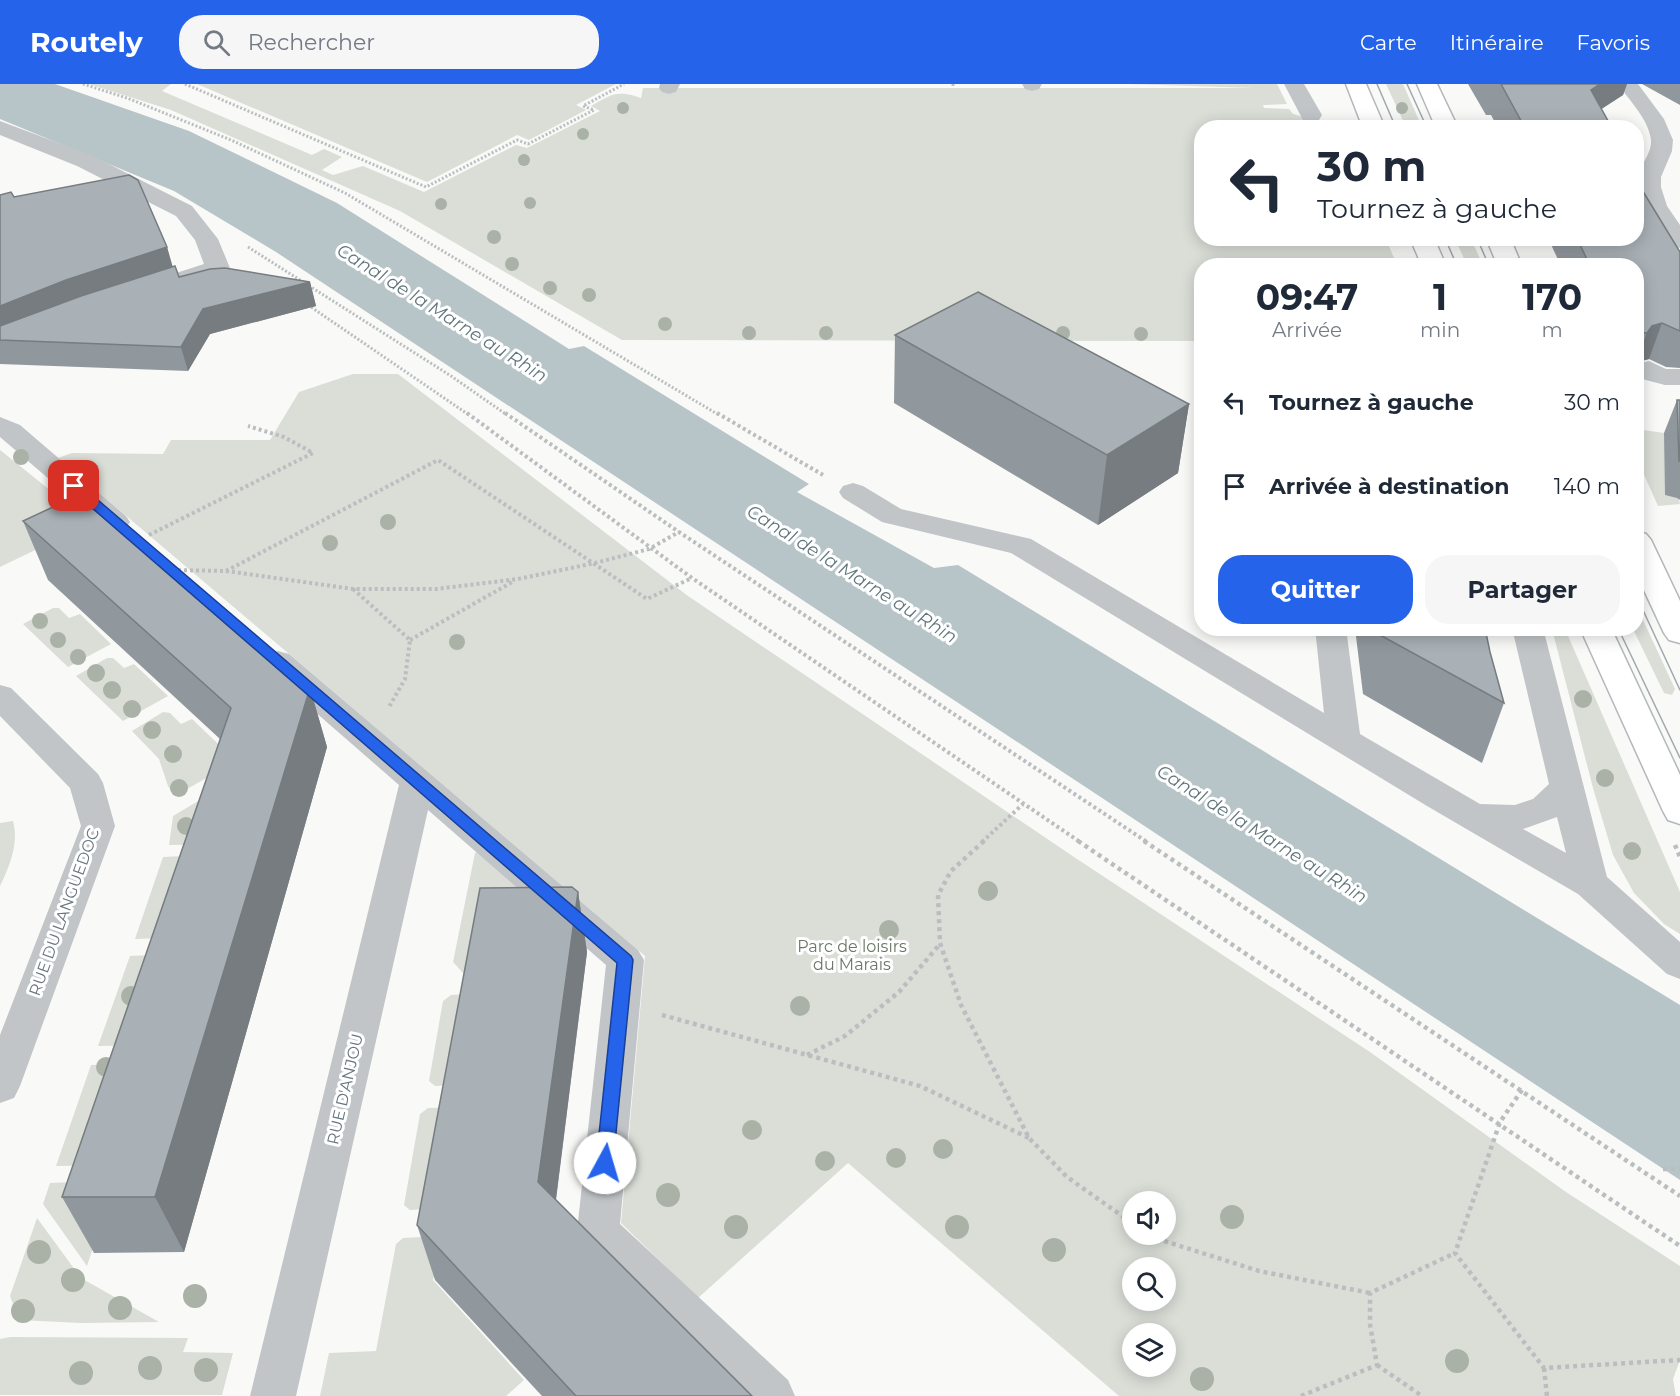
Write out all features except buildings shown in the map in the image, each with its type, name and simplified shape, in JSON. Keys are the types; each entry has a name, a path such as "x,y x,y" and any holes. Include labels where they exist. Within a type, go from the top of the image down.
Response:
{"main road":[{"path":"1356,84 1371,120"},
{"path":"1427,84 1443,120"},
{"path":"1644,557 1680,633"},
{"path":"1599,636 1680,811"}],"street":[{"path":"1294,84 1311,114"},
{"path":"1612,101 1634,93 1659,127 1662,151 1652,168 1649,193 1657,210 1680,241"},
{"path":"0,127 85,161 184,211 206,239 218,268 155,288"},
{"path":"1649,369 1651,374 1657,376 1680,376"},
{"path":"0,425 172,570"},
{"path":"853,492 892,516 1021,546 1473,817 1591,884 1680,964"},
{"path":"1331,636 1344,740"},
{"path":"1529,636 1591,884"},
{"path":"260,646 625,960 598,1231 772,1396"},
{"name":"RUE DU LANGUEDOC","path":"0,696 86,783 98,826 0,1086"},
{"name":"RUE D'ANJOU","path":"273,1396 417,782"},
{"path":"1473,817 1517,818 1545,808 1567,787"}],"path":[{"path":"83,84 127,98 231,140 345,193 494,284 853,492"},
{"path":"185,84 426,187 517,140 528,144 594,110 583,106 624,84"},
{"path":"244,245 451,376 679,532 1680,1196"},
{"path":"300,300 405,369 497,434 650,549 1023,804 1500,1122 1680,1246"},
{"path":"137,541 313,453 284,437 248,426"},
{"path":"226,571 438,460 647,599 693,578"},
{"path":"172,570 226,571 353,589 436,589 518,579 595,563 650,549 679,532"},
{"path":"410,639 518,579"},
{"path":"353,589 410,639"},
{"path":"370,741 405,679 410,639"},
{"path":"1023,804 951,872 938,895 940,944 961,1005 1029,1138 1068,1177 1122,1216"},
{"path":"807,1055 844,1036 899,992 940,944"},
{"path":"621,1004 865,1073 920,1086 1029,1138"},
{"path":"1176,1245 1259,1270 1370,1293 1455,1253 1500,1122 1522,1090"},
{"path":"1663,1169 1680,1170"},
{"path":"1455,1253 1544,1368 1547,1396"},
{"path":"1370,1293 1371,1324 1377,1365 1422,1396"},
{"path":"1544,1368 1680,1360"},
{"path":"1301,1396 1377,1365"}],"green space":[{"path":"89,84 171,84 162,91 312,155 324,149 342,157 322,170 333,175 363,166 424,192 516,145 527,148 600,111 591,106 610,96 626,94 641,98 643,88 1255,88 1129,84 1277,84 1287,104 1263,105 1264,108 1289,109 1293,114 1314,120 1194,120 1194,246 1389,246 1394,258 1194,258 1194,341 622,340 400,211 171,110"},
{"path":"197,84 616,84 576,105 586,110 529,140 517,135 427,182"},
{"path":"1386,84 1403,84 1419,120 1403,120"},
{"path":"1458,246 1474,246 1480,258 1464,258"},
{"name":"Parc de loisirs du Marais","path":"353,374 398,374 688,596 1074,857 1370,1052 1566,1192 1680,1266 1680,1360 1673,1379 1676,1396 1119,1396 848,1163 698,1298 621,1223 645,956 58,458 72,453 163,454 171,440 270,440 299,392"},
{"path":"1644,430 1664,433 1680,504 1658,506 1644,475"},
{"path":"0,450 91,523 0,567"},
{"path":"53,608 59,608 69,618 80,614 111,644 68,667 23,624"},
{"path":"1644,622 1675,689 1672,695 1664,693 1636,636 1644,636"},
{"path":"1554,636 1568,636 1680,892 1680,934 1664,924 1634,893 1613,855 1593,788"},
{"path":"107,658 113,658 124,668 134,664 168,696 123,721 76,676"},
{"path":"163,712 170,713 181,724 192,719 236,761 175,796 168,786 159,759 132,731"},
{"path":"232,781 224,844 169,845 173,816"},
{"path":"13,821 14,846 0,886 0,823"},
{"path":"482,850 586,940 487,975 464,974 453,962 475,853"},
{"path":"202,855 191,937 135,939 163,857"},
{"path":"172,954 158,1045 98,1046 130,956"},
{"path":"484,993 469,1084 435,1086 429,1081 443,1001 451,995"},
{"path":"135,1064 119,1165 56,1166 91,1065"},
{"path":"464,1107 446,1208 410,1210 404,1205 420,1114 428,1108"},
{"path":"96,1181 104,1214 87,1266 43,1204 50,1183"},
{"path":"37,1218 81,1278 159,1322 81,1323 19,1320 10,1296"},
{"path":"442,1236 433,1280 524,1380 506,1396 320,1396 329,1353 376,1351 396,1244 403,1238"},
{"path":"10,1337 188,1338 183,1352 233,1353 222,1395 0,1395 0,1339"}],"water":[{"name":"Canal de la Marne au Rhin","path":"0,84 55,84 189,131 337,203 569,349 584,346 809,484 797,492 934,568 958,565 1680,1005 1680,1180 276,252 174,191 0,119"}],"tram line":[{"path":"1377,84 1393,120"},
{"path":"1407,84 1423,120"},
{"path":"1448,246 1454,258"},
{"path":"1480,246 1486,258"},
{"path":"1644,612 1680,690"},
{"path":"1622,636 1680,758"}],"route":[{"path":"74,486 625,960 605,1163"}]}
